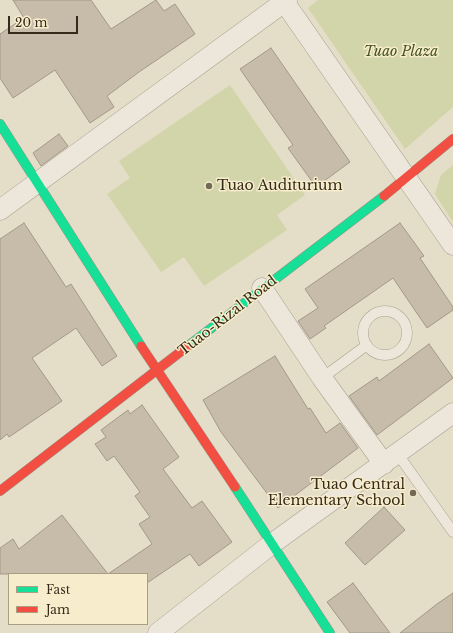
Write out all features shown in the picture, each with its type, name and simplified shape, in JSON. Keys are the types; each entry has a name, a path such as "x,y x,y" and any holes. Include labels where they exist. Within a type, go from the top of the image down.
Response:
{"street":[{"path":"0,210 37,181 285,1 406,179 453,245"},
{"path":"0,124 157,371 273,543 330,633"},
{"name":"Tuao-Rizal Road","path":"0,491 157,371 262,288 406,179 453,139"},
{"path":"262,288 322,378 390,459"},
{"path":"158,633 273,543 453,413"}],"lane":[{"path":"390,312 402,319 406,326 407,334 400,349 387,355 380,354 368,345 363,335 364,328 370,317 375,313 390,312"},
{"path":"322,378 368,345"},
{"path":"390,459 453,532"}],"green space":[{"name":"Tuao Plaza","path":"318,0 453,0 453,107 405,149 308,8"},
{"name":"Tuao Auditurium","path":"230,85 305,195 277,215 287,230 204,286 184,257 161,272 107,194 130,178 119,161"},
{"path":"453,165 453,222 435,194 441,175"}],"building":[{"path":"13,0 91,0 111,29 156,0 164,11 175,4 195,34 107,96 114,107 90,123 55,70 13,98 0,78 0,34 24,18"},
{"path":"271,48 350,162 316,187 288,148 293,145 240,69"},
{"path":"59,134 68,146 41,166 33,153"},
{"path":"24,223 66,287 71,284 117,356 102,366 76,328 32,358 62,401 9,437 7,434 0,440 0,239"},
{"path":"400,223 424,256 420,258 453,307 453,310 427,328 393,278 324,326 326,328 310,339 298,321 318,308 305,289"},
{"path":"429,344 453,378 377,435 349,396 377,377 379,381"},
{"path":"275,356 308,409 310,408 326,433 340,423 358,448 278,508 221,432 203,400"},
{"path":"142,405 179,457 163,469 192,508 202,501 232,542 199,566 190,554 148,582 148,573 109,573 152,544 139,524 150,517 135,496 140,492 114,456 107,461 95,444 106,437 101,430 128,410 130,414"},
{"path":"384,507 405,530 365,565 345,543"},
{"path":"62,515 107,573 0,574 0,548 13,539 19,549"},
{"path":"353,583 390,633 350,633 327,602"},
{"path":"453,593 453,633 400,633 437,604"}],"traffic: fast":[{"path":"0,124 141,346"},
{"path":"188,346 384,196"},
{"path":"235,487 330,633"}],"traffic: jam":[{"path":"384,196 453,139"},
{"path":"141,346 235,487"},
{"path":"0,491 188,346"}],"place":[{"name":"Tuao Auditurium","path":"209,186"},
{"name":"Tuao Central Elementary School","path":"413,493"}]}
